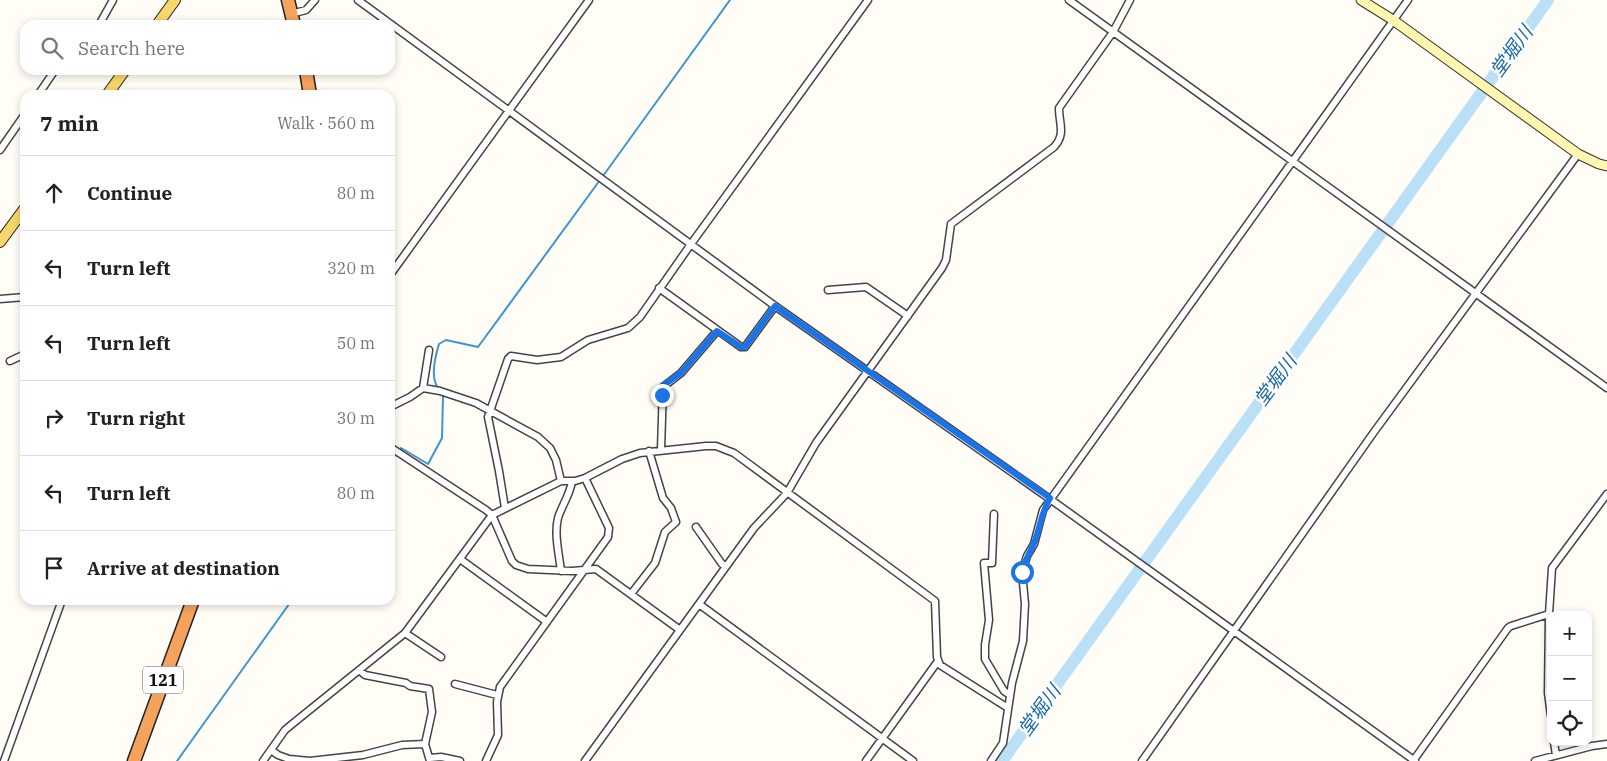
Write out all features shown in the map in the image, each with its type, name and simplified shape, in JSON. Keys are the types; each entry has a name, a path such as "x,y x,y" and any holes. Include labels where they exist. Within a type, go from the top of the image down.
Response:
{"highway":[{"path":"288,0 293,20"},
{"path":"307,75 309,90"},
{"name":"121","path":"134,761 190,605"}],"main road":[{"path":"161,20 175,0"},
{"path":"111,90 121,75"},
{"path":"0,242 20,215"}],"street":[{"path":"102,20 113,0"},
{"path":"293,20 315,0"},
{"path":"358,0 385,20"},
{"path":"395,268 589,0"},
{"path":"505,508 500,471 488,417 508,359 511,356 537,360 561,357 588,340 628,328 640,317 659,288 868,0"},
{"path":"1069,0 1607,388"},
{"path":"585,761 754,528 787,493 816,443 908,316 946,260 951,224 1054,147 1060,140 1061,126 1058,108 1113,32 1130,0"},
{"path":"1361,0 1393,20 1578,154 1607,166"},
{"path":"991,761 1003,743 1010,695 1024,631 1025,604 1022,572 1027,556 1034,544 1043,510 1408,0"},
{"path":"395,27 775,306 1050,498 1414,761 1508,628 1547,615"},
{"path":"41,90 52,75"},
{"path":"0,150 20,121"},
{"path":"1142,761 1374,432 1578,154"},
{"path":"828,290 866,287 908,316"},
{"path":"659,288 741,347 745,347 775,306"},
{"path":"0,299 20,298"},
{"path":"661,449 663,387 681,373 717,331"},
{"path":"395,404 423,388 429,350"},
{"path":"10,361 20,356"},
{"path":"423,388 462,398 491,410 538,437 550,448 556,460 562,481"},
{"path":"263,761 284,730 404,633 492,515 562,481 585,478 630,456 661,449 716,446 734,452 935,601 938,661 940,665 1008,708"},
{"path":"395,450 492,515 512,561 516,565 522,568 598,570 680,630"},
{"path":"631,594 654,563 665,532 676,522 671,508 663,498 649,452"},
{"path":"486,761 498,735 497,695 501,684 606,541 609,528 585,478"},
{"path":"561,570 557,529 558,518 571,491 572,480"},
{"path":"1549,611 1552,568 1607,494"},
{"path":"994,514 992,563 984,563 989,620 984,653 986,661 1004,690 1010,695"},
{"path":"696,527 722,564 726,566"},
{"path":"460,559 547,622"},
{"path":"699,604 882,740 914,761"},
{"path":"4,761 60,605"},
{"path":"404,633 441,657"},
{"path":"1548,656 1549,701"},
{"path":"866,761 938,661"},
{"path":"359,670 365,676 429,689 432,712 425,744 430,760 441,758 460,761"},
{"path":"455,684 497,695"},
{"path":"271,750 278,755 289,758 310,760 363,755 402,745 425,744"},
{"path":"1535,761 1607,744"},
{"path":"1555,746 1556,755"}],"waterway":[{"path":"603,176 730,0"},
{"name":"堂堀川","path":"1002,761 1548,0"},
{"path":"438,388 434,373 439,344 446,340 478,347 600,180"},
{"path":"399,450 401,448 428,464 442,438 442,394"},
{"path":"177,761 288,605"}],"route":[{"path":"662,395 664,385 681,373 694,360 717,331 741,347 745,347 775,306 1050,498 1043,510 1034,544 1027,556 1022,572"}]}
